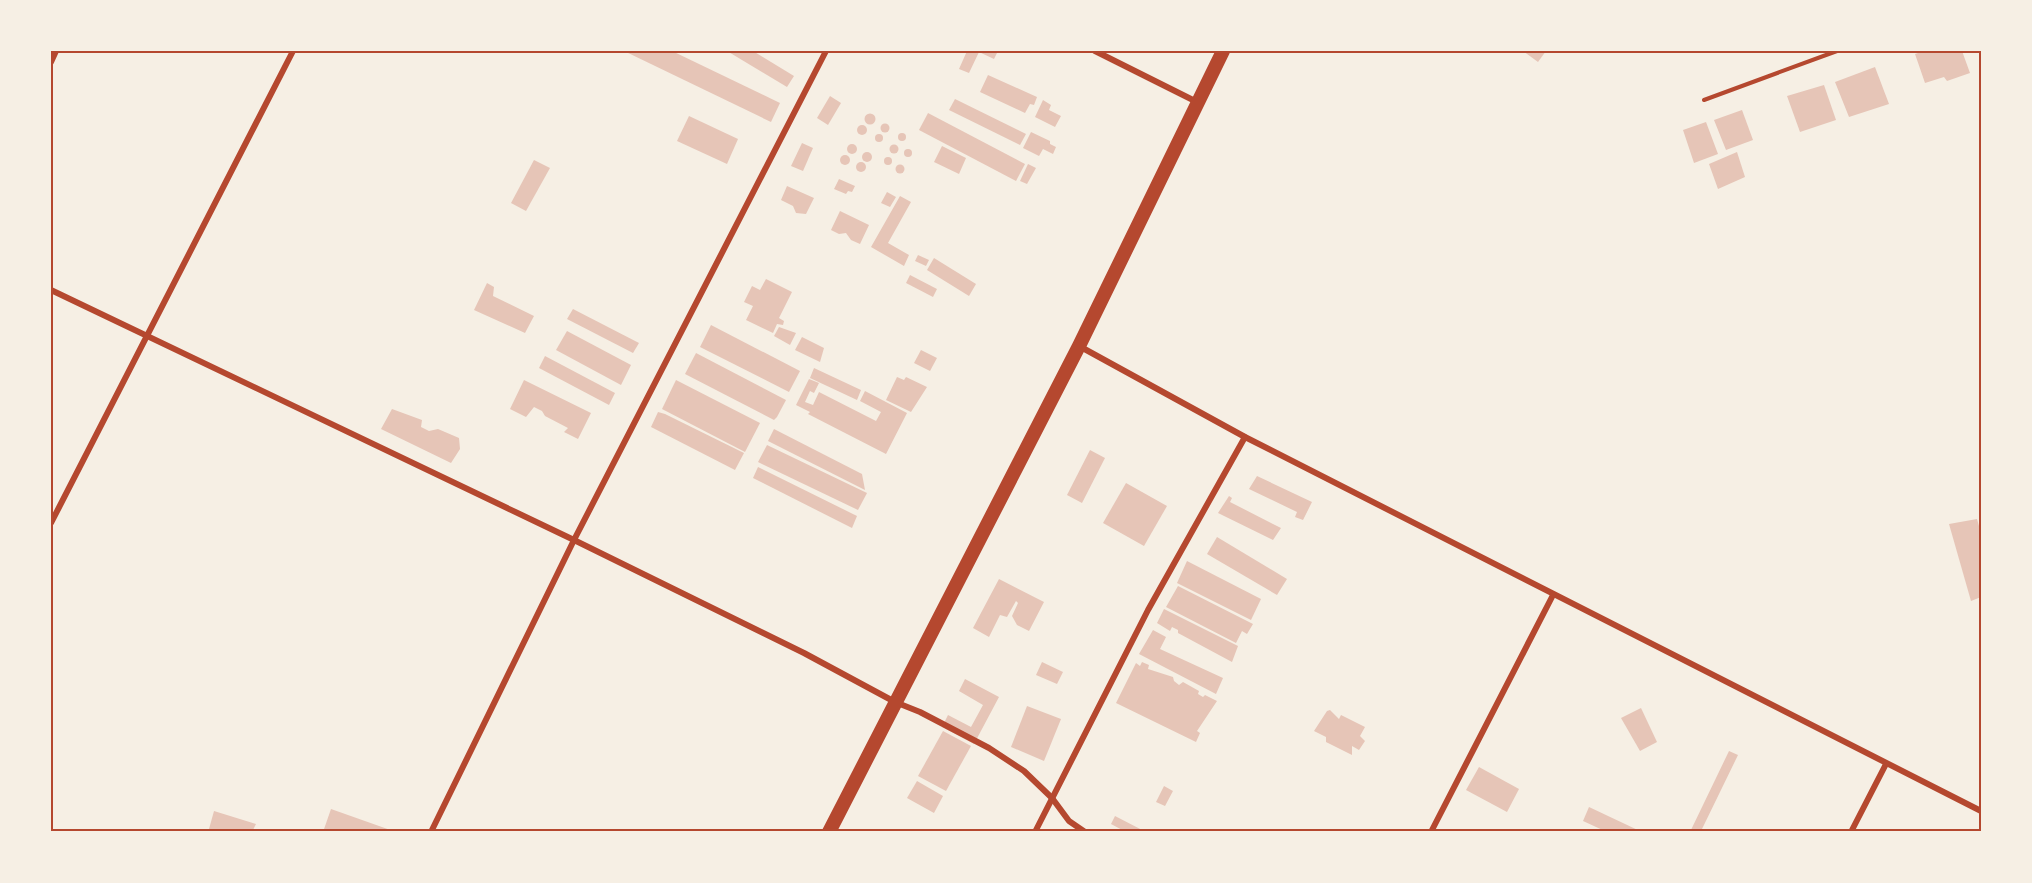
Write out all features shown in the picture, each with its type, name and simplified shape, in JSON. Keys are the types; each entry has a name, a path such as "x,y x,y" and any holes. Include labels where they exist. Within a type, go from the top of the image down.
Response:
{"highway":[{"path":"829,832 1079,346 1223,51"}],"street":[{"path":"51,63 56,51"},
{"path":"51,523 293,51"},
{"path":"431,832 574,540 826,51"},
{"path":"1095,51 1197,102"},
{"path":"51,290 145,337 574,540 804,653 895,702 989,748 1024,771 1052,798 1069,821 1085,832"},
{"path":"1079,346 1245,437 1981,811"},
{"path":"1035,832 1148,610 1245,437"},
{"path":"1431,832 1553,595"},
{"path":"1851,832 1886,764"}],"lane":[{"path":"1704,100 1837,51"}],"building":[{"path":"624,51 672,51 780,103 771,122"},
{"path":"727,51 753,51 794,76 787,87"},
{"path":"967,51 998,51 994,59 979,52 969,73 959,69"},
{"path":"1523,51 1546,51 1538,62"},
{"path":"1924,51 1962,51 1970,73 1947,81 1944,77 1925,83 1915,54"},
{"path":"1875,67 1889,104 1849,117 1835,82"},
{"path":"988,75 1037,97 1034,105 1030,104 1025,113 980,92"},
{"path":"1824,85 1836,120 1800,132 1787,96"},
{"path":"830,96 841,103 828,125 817,118"},
{"path":"955,99 1026,134 1020,145 949,110"},
{"path":"1043,100 1051,105 1049,110 1061,116 1055,127 1035,117"},
{"path":"1742,110 1753,140 1726,150 1714,120"},
{"path":"928,113 1025,164 1016,181 919,130"},
{"path":"870,114 874,115 874,123 870,124 866,123 865,119 866,115"},
{"path":"689,116 738,139 727,164 677,141"},
{"path":"1706,122 1718,154 1694,163 1683,130"},
{"path":"885,123 890,128 885,133 880,128"},
{"path":"862,125 866,126 866,134 862,135 858,134 857,130 858,126"},
{"path":"1031,132 1050,141 1050,144 1056,147 1053,154 1043,149 1039,156 1023,148"},
{"path":"902,133 906,137 902,141 898,137"},
{"path":"879,134 883,138 879,142 875,138"},
{"path":"802,143 813,148 803,171 791,166"},
{"path":"852,144 856,145 856,153 852,154 848,153 847,149 848,145"},
{"path":"894,144 899,149 894,154 889,149"},
{"path":"942,146 966,158 959,174 934,162"},
{"path":"908,149 912,153 908,157 904,153"},
{"path":"867,152 871,153 871,161 867,162 863,161 862,157 863,153"},
{"path":"1737,152 1745,177 1718,189 1709,164"},
{"path":"845,155 850,160 845,165 840,160"},
{"path":"888,157 892,161 888,165 884,161"},
{"path":"534,160 550,168 526,211 511,203"},
{"path":"861,162 866,167 861,172 856,167"},
{"path":"900,164 905,169 900,174 895,169"},
{"path":"1028,164 1036,168 1027,184 1020,181"},
{"path":"839,179 855,186 852,192 848,191 846,194 834,189"},
{"path":"787,186 814,198 806,214 796,213 793,206 781,200"},
{"path":"887,192 896,197 890,207 881,203"},
{"path":"900,196 911,202 888,243 909,255 904,266 871,247"},
{"path":"840,211 869,225 860,244 851,240 846,233 839,234 831,230"},
{"path":"918,255 929,260 926,266 915,261"},
{"path":"934,258 976,284 969,296 927,270"},
{"path":"910,275 937,289 933,297 906,283"},
{"path":"766,279 792,292 779,318 784,321 783,325 777,324 773,333 746,320 753,306 744,302 752,286 760,290"},
{"path":"487,283 494,287 493,296 534,316 525,333 474,310"},
{"path":"573,309 639,343 633,353 567,319"},
{"path":"711,325 800,371 789,392 700,347"},
{"path":"779,327 796,333 790,345 774,336"},
{"path":"567,331 631,365 621,385 556,350"},
{"path":"802,337 824,348 820,362 795,350"},
{"path":"921,350 937,358 930,371 914,363"},
{"path":"696,353 786,400 777,417 774,420 685,374"},
{"path":"545,356 615,393 609,405 539,368"},
{"path":"814,368 861,390 857,400 810,378"},
{"path":"897,377 904,380 906,377 927,387 911,412 886,400"},
{"path":"809,379 819,383 814,393 810,391 805,402 813,405 819,392 876,421 881,412 860,401 865,391 907,413 886,454 808,414 810,412 796,405"},
{"path":"524,380 591,413 578,439 564,432 568,428 545,416 542,411 534,407 526,417 510,409"},
{"path":"676,380 760,423 745,452 662,409"},
{"path":"392,409 422,420 421,427 429,431 438,429 459,438 460,449 451,463 381,429"},
{"path":"658,412 744,453 735,470 651,427"},
{"path":"774,429 862,474 865,490 768,441"},
{"path":"767,445 867,493 858,510 758,462"},
{"path":"1090,450 1105,458 1082,503 1067,495"},
{"path":"758,467 857,516 852,528 753,478"},
{"path":"1257,476 1312,502 1303,520 1295,517 1297,512 1249,489"},
{"path":"1126,483 1167,506 1144,546 1103,523"},
{"path":"1229,496 1232,498 1230,502 1281,528 1273,540 1218,513"},
{"path":"1977,519 1981,533 1981,597 1971,601 1949,524"},
{"path":"1217,537 1287,579 1277,595 1207,554"},
{"path":"1187,561 1261,599 1251,620 1177,583"},
{"path":"999,579 1044,602 1029,631 1017,625 1012,616 1018,603 1016,601 1007,617 1000,615 989,637 973,628"},
{"path":"1178,586 1253,624 1247,634 1242,631 1236,643 1166,607"},
{"path":"1164,609 1238,646 1232,662 1178,633 1178,630 1172,627 1170,631 1157,623"},
{"path":"1153,630 1166,637 1160,649 1223,678 1216,694 1139,654"},
{"path":"1042,662 1063,672 1057,684 1036,675"},
{"path":"1142,662 1149,665 1148,669 1173,677 1179,685 1183,682 1199,691 1198,694 1203,697 1205,695 1217,701 1197,731 1200,733 1196,742 1116,703 1136,663 1140,666"},
{"path":"965,679 999,697 974,744 942,727 948,715 971,727 983,705 959,691"},
{"path":"1027,706 1061,719 1044,761 1011,747"},
{"path":"1641,708 1657,742 1640,751 1621,718"},
{"path":"1330,710 1339,719 1341,715 1365,727 1360,736 1365,741 1359,750 1352,746 1352,755 1326,742 1326,737 1314,731"},
{"path":"943,731 971,746 946,791 918,776"},
{"path":"1729,751 1738,755 1702,829 1708,832 1690,832"},
{"path":"1479,767 1519,789 1507,812 1466,790"},
{"path":"917,781 943,796 934,813 907,798"},
{"path":"1164,786 1173,791 1165,806 1156,802"},
{"path":"1589,807 1642,832 1607,832 1583,821"},
{"path":"331,809 396,832 323,832"},
{"path":"214,811 256,824 252,832 219,832 209,829"},
{"path":"1115,816 1146,832 1126,832 1111,824"}]}
